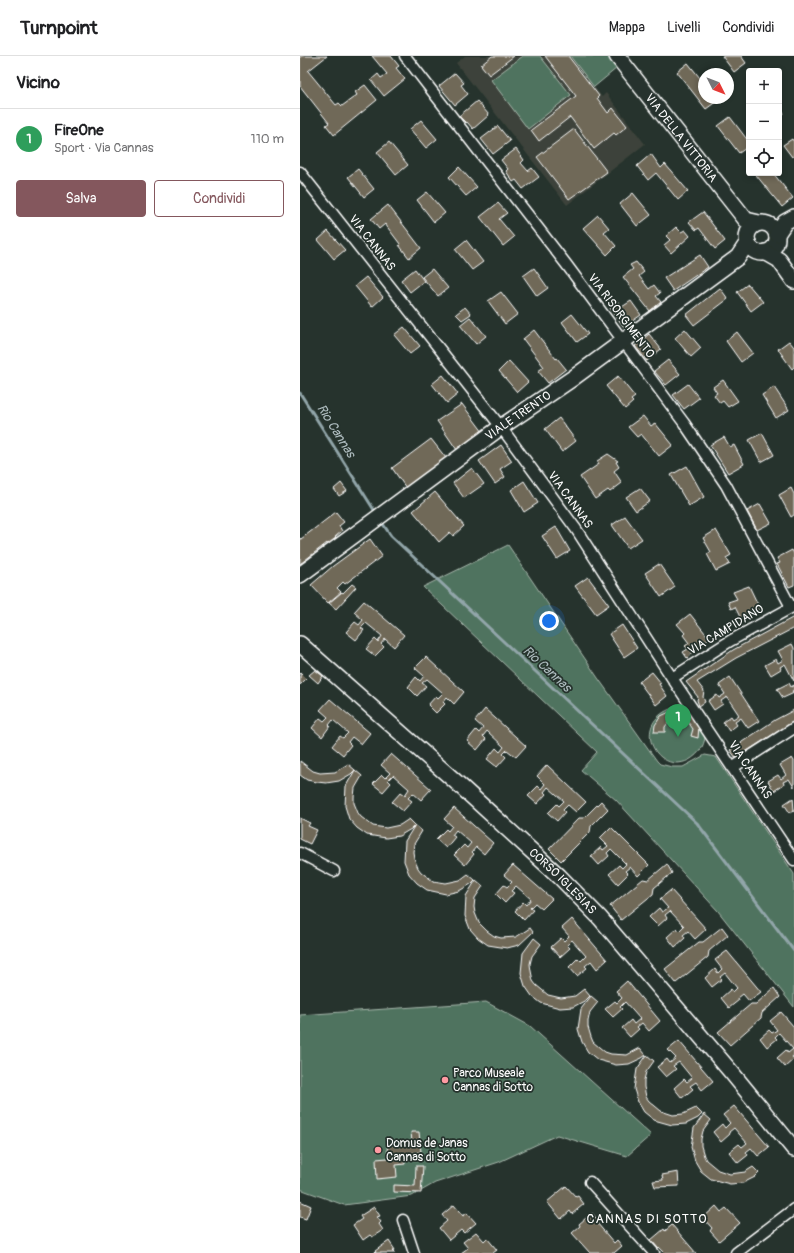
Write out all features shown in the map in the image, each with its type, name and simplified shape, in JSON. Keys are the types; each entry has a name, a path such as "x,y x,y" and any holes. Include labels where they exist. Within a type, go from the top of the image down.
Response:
{"street":[{"name":"VIA RISORGIMENTO","path":"405,56 624,341 684,423 726,485 793,606"},
{"name":"VIA DELLA VITTORIA","path":"617,56 765,233 779,252 779,260 794,281"},
{"name":"VIA CANNAS","path":"300,172 501,427 576,529 672,678 794,860"},
{"name":"VIALE TRENTO","path":"300,575 501,427 624,341 738,257 765,233"},
{"name":"VIA CAMPIDANO","path":"672,678 730,641 793,606"},
{"name":"CORSO IGLESIAS","path":"300,644 560,876 600,918 794,1148"},
{"path":"732,768 794,728"},
{"path":"300,853 334,871"},
{"path":"590,1182 654,1253"},
{"path":"736,1253 794,1209"},
{"path":"403,1220 414,1253"}],"shaded area":[{"path":"465,56 570,56 602,97 606,93 645,144 567,205 456,63"}],"green space":[{"path":"523,56 540,56 571,95 528,129 491,80"},
{"path":"570,56 608,56 617,68 594,87"},
{"path":"508,545 598,678 657,761 660,764 672,767 683,767 705,755 716,757 794,874 794,1007 718,911 616,800 581,770 597,752 423,587"},
{"path":"673,708 685,709 691,712 701,725 705,734 703,744 698,753 689,760 677,763 667,761 658,755 652,746 650,735 652,725 660,715"},
{"name":"Parco Museale Cannas di Sotto","path":"486,1002 530,1026 651,1135 627,1156 557,1135 499,1162 435,1183 412,1196 344,1205 300,1189 300,1015"}],"building":[{"path":"300,56 327,56 308,71 336,105 339,103 342,106 357,95 355,92 365,85 377,100 334,135 326,125 329,123 300,86"},
{"path":"372,56 391,56 399,66 396,68 405,79 384,96 371,80 378,74 381,78 387,74"},
{"path":"492,56 514,56 489,75 481,65"},
{"path":"545,56 568,56 599,96 597,98 608,113 613,108 627,126 616,135 614,133 594,149 570,117 539,141 531,130 576,96"},
{"path":"722,56 741,56 746,63 734,72 734,68 731,68"},
{"path":"688,63 698,76 698,99 677,72"},
{"path":"455,73 464,83 461,85 468,94 455,105 439,86"},
{"path":"477,101 489,115 473,129 459,116"},
{"path":"702,104 713,104 706,109"},
{"path":"730,117 746,138 746,148 739,153 718,126"},
{"path":"421,120 437,139 426,148 410,129"},
{"path":"498,126 510,141 493,154 481,139"},
{"path":"574,129 607,172 569,199 537,157"},
{"path":"792,139 794,142 794,156 792,157 783,145"},
{"path":"389,142 408,165 396,175 377,152"},
{"path":"516,149 524,160 521,163 528,171 532,168 539,177 523,189 516,180 513,182 506,171 508,169 501,160"},
{"path":"651,154 661,168 665,164 688,191 678,200 656,173 648,180 637,166"},
{"path":"459,167 477,187 466,196 449,177"},
{"path":"358,169 374,189 364,197 348,177"},
{"path":"757,176 775,176 793,198 782,207"},
{"path":"427,192 445,213 434,222 417,200"},
{"path":"633,193 651,215 637,226 620,204"},
{"path":"498,203 507,213 499,219 514,237 503,246 480,217"},
{"path":"388,205 421,248 409,258 385,224 379,229 371,219"},
{"path":"703,212 725,241 715,249 699,228 696,230 689,222"},
{"path":"598,215 609,228 604,232 616,246 607,255 583,228"},
{"path":"676,227 681,232 685,230 690,236 671,253 664,245 670,240 666,236"},
{"path":"328,231 345,250 334,259 318,240"},
{"path":"466,240 483,262 472,270 455,249"},
{"path":"700,255 708,267 673,291 664,278"},
{"path":"636,262 644,272 639,276 649,289 654,285 660,293 656,296 661,302 650,311 623,277 633,269 630,265"},
{"path":"534,268 548,288 537,296 523,276"},
{"path":"415,269 424,281 410,292 401,280"},
{"path":"432,269 448,288 438,296 422,277"},
{"path":"366,277 383,297 372,307 355,286"},
{"path":"748,284 763,302 751,311 737,292"},
{"path":"720,288 728,299 694,325 686,315"},
{"path":"501,292 518,314 505,324 488,301"},
{"path":"631,301 641,315 624,327 610,308 618,302 622,307"},
{"path":"465,307 471,314 462,320 456,314"},
{"path":"572,314 588,334 577,342 562,322"},
{"path":"470,317 486,336 476,344 460,325"},
{"path":"404,327 420,346 410,354 394,335"},
{"path":"685,329 701,348 691,357 675,338"},
{"path":"534,330 556,359 557,358 566,369 548,383 538,371 544,367 523,339"},
{"path":"737,332 753,353 741,362 726,341"},
{"path":"649,334 661,349 647,361 635,346"},
{"path":"789,341 794,347 794,367 792,369 778,349"},
{"path":"668,360 680,374 666,385 654,371"},
{"path":"509,361 528,382 517,392 499,371"},
{"path":"443,375 458,394 447,403 432,384"},
{"path":"618,376 635,397 631,400 633,402 625,409 606,386"},
{"path":"723,380 738,401 728,407 723,401 720,403 714,395 717,393 713,387"},
{"path":"688,384 699,398 684,409 673,395"},
{"path":"774,387 789,410 776,418 762,395"},
{"path":"462,404 483,432 457,450 437,421"},
{"path":"643,416 651,426 655,423 673,445 659,456 641,434 637,437 628,427"},
{"path":"559,418 576,441 562,452 545,429"},
{"path":"762,433 774,455 761,462 749,440"},
{"path":"724,437 730,447 734,445 744,464 728,473 710,445"},
{"path":"431,439 446,458 406,488 392,468"},
{"path":"501,445 512,461 500,469 505,477 495,484 479,461"},
{"path":"608,454 618,461 616,462 619,467 614,471 622,483 610,492 608,490 595,499 580,477 599,464 597,461"},
{"path":"687,466 704,497 689,506 671,475"},
{"path":"472,468 484,484 464,498 453,483"},
{"path":"524,481 538,503 524,512 511,490"},
{"path":"341,483 347,491 339,496 334,489"},
{"path":"640,488 650,501 636,511 626,497"},
{"path":"791,488 794,494 794,515 791,517 779,495"},
{"path":"435,492 464,526 453,536 450,532 439,542 413,511"},
{"path":"760,504 771,523 757,530 747,511"},
{"path":"336,512 344,522 339,526 342,531 335,537 337,539 328,545 327,543 300,564 300,538 301,539"},
{"path":"625,516 642,539 628,548 612,525"},
{"path":"556,527 570,551 557,559 542,536"},
{"path":"716,530 731,555 726,558 730,564 716,571 707,554 711,552 703,538"},
{"path":"370,539 382,556 345,584 343,582 337,588 341,592 328,603 311,585 333,566"},
{"path":"792,550 794,554 794,585 789,587 777,564 780,563 777,558"},
{"path":"659,564 675,587 661,597 645,573"},
{"path":"588,577 609,605 596,614 575,586"},
{"path":"352,584 356,587 336,609 329,603 342,592 343,593"},
{"path":"749,586 760,609 741,619 735,607 731,609 728,602 737,599 733,592"},
{"path":"364,601 404,635 394,647 385,639 381,644 384,647 375,656 366,649 375,639 378,642 382,636 366,623 361,628 364,630 356,640 346,632 355,622 359,625 363,620 354,612"},
{"path":"690,614 709,638 687,658 683,652 688,649 685,646 689,643 683,635 685,633 677,624"},
{"path":"794,617 794,628 736,658 697,682 704,691 703,697 705,702 699,706 697,700 698,697 686,682 733,650"},
{"path":"622,625 637,648 624,657 609,634"},
{"path":"792,644 794,648 794,681 785,664 780,667 781,669 771,675 765,665 776,659 778,663 783,660 778,651"},
{"path":"426,657 464,692 454,704 447,697 443,702 445,704 436,713 428,705 436,696 438,698 443,693 427,679 422,683 426,686 417,696 408,687 416,677 420,681 424,676 415,668"},
{"path":"315,670 323,676 318,683 309,675"},
{"path":"652,672 661,683 659,684 667,696 656,705 639,682"},
{"path":"300,673 306,679 300,685"},
{"path":"730,677 759,721 748,728 741,718 735,722 737,725 729,731 723,722 731,716 733,719 739,715 727,697 721,701 723,704 714,710 708,701 717,695 719,698 725,694 719,685"},
{"path":"789,683 791,687 794,685 794,690 792,691 794,693 783,698 777,689"},
{"path":"330,699 370,733 361,744 352,737 348,742 351,745 343,755 332,746 340,736 343,738 348,733 333,720 322,737 312,728 320,718 324,721 328,717 320,710"},
{"path":"485,709 526,746 516,757 507,750 503,754 506,757 497,767 487,759 496,748 500,752 504,747 487,731 483,736 486,739 477,750 467,741 476,730 479,733 483,728 475,721"},
{"path":"674,710 689,713 696,721 699,726 698,738 691,736 693,729 685,718 678,716 670,720 665,727 665,732 654,732 655,725 661,716"},
{"path":"794,710 794,721 736,758 730,750 775,720"},
{"path":"391,754 431,789 421,800 413,793 408,798 412,801 403,811 392,802 401,792 405,795 409,789 393,775 388,780 391,783 383,792 373,784 382,775 385,778 390,773 381,765"},
{"path":"792,758 794,761 794,787 789,779 783,782 784,784 774,791 768,781 778,775 781,779 786,775 780,765"},
{"path":"300,761 313,771 320,773 335,772 348,764 355,770 339,781 326,783 317,782 307,780 300,775"},
{"path":"547,765 586,802 576,812 568,805 563,810 565,812 557,821 548,813 557,804 559,806 564,801 548,787 544,792 546,794 537,804 528,796 538,786 541,789 545,784 537,776"},
{"path":"355,770 362,776 355,788 354,797 354,803 361,817 373,826 386,828 400,825 409,819 415,825 399,836 386,838 367,835 357,828 349,819 345,806 346,786"},
{"path":"793,798 794,810 790,813 784,804"},
{"path":"601,801 608,809 591,826 590,832 561,861 549,849 579,818 584,818"},
{"path":"454,808 493,843 484,854 476,847 472,852 474,854 465,865 454,855 464,845 467,848 471,843 456,830 452,835 455,837 446,848 436,839 446,829 448,831 452,826 444,819"},
{"path":"300,818 310,823 308,826 317,830 310,844 300,839"},
{"path":"415,825 422,831 414,844 413,852 418,868 421,872 433,881 446,883 460,880 468,874 475,880 459,891 446,894 427,890 417,883 409,874 404,861 405,841"},
{"path":"611,827 649,865 638,876 630,867 625,871 628,874 618,884 609,874 619,865 622,868 626,864 611,849 607,853 609,856 599,865 591,856 601,847 603,850 608,846 600,838"},
{"path":"667,864 672,873 654,888 653,894 621,920 610,906 643,879 648,880"},
{"path":"513,865 552,899 542,909 535,903 530,908 533,910 524,920 515,911 523,902 526,905 531,899 516,886 511,891 514,893 505,903 496,894 504,885 507,887 512,882 504,875"},
{"path":"476,880 483,886 475,898 474,907 479,923 494,936 501,938 516,937 530,928 533,932 519,945 507,948 488,945 478,938 470,929 465,916 466,896"},
{"path":"671,890 706,929 695,939 688,931 683,935 685,938 675,947 667,937 677,928 679,931 684,926 670,911 665,915 667,918 658,926 649,917 659,908 662,912 668,908 660,899"},
{"path":"572,919 607,960 597,969 591,961 585,966 587,968 577,976 569,967 578,958 581,961 586,956 572,940 567,945 570,948 560,957 551,947 561,938 564,941 569,936 562,928"},
{"path":"722,927 728,935 709,951 708,957 676,983 665,969 699,942 703,942"},
{"path":"534,938 541,944 532,956 530,964 533,981 536,985 548,995 561,998 575,996 584,989 590,996 586,1000 573,1007 560,1008 541,1003 532,996 525,986 521,973 523,953"},
{"path":"727,951 761,992 749,1001 743,994 738,998 739,1000 729,1008 721,998 731,989 733,992 737,988 725,973 720,977 722,979 712,987 705,978 715,969 718,973 722,969 715,960"},
{"path":"627,981 660,1021 649,1031 642,1023 637,1027 639,1029 630,1037 622,1028 631,1020 634,1024 640,1019 625,1002 620,1007 622,1009 613,1017 605,1009 615,1001 617,1003 622,998 616,991"},
{"path":"774,988 780,997 762,1013 761,1018 730,1045 718,1032 751,1004 756,1004"},
{"path":"591,996 598,1002 590,1012 588,1021 588,1027 593,1042 605,1052 611,1054 627,1055 640,1048 646,1055 629,1064 616,1065 598,1060 588,1052 582,1042 578,1029 581,1009"},
{"path":"781,1012 794,1027 794,1055 792,1057 794,1059 785,1067 777,1058 786,1050 788,1053 793,1049 779,1033 775,1037 777,1039 767,1047 760,1038 769,1030 772,1033 777,1030 770,1021"},
{"path":"679,1041 713,1081 702,1090 696,1082 690,1086 693,1089 682,1098 674,1088 684,1079 687,1082 692,1078 679,1062 673,1066 676,1069 666,1077 657,1067 667,1059 670,1063 676,1058 668,1050"},
{"path":"647,1055 654,1061 646,1072 644,1080 646,1097 649,1101 661,1111 673,1115 683,1114 696,1108 702,1114 698,1118 686,1124 672,1125 654,1120 644,1112 638,1102 634,1089 637,1069"},
{"path":"734,1106 769,1147 758,1156 751,1148 746,1152 748,1155 738,1163 729,1152 739,1144 742,1147 747,1143 734,1128 721,1142 713,1132 722,1124 725,1128 730,1123 723,1115"},
{"path":"704,1114 711,1120 703,1131 701,1139 701,1146 706,1160 718,1170 730,1174 745,1172 753,1167 759,1173 755,1177 743,1183 730,1184 711,1179 701,1171 695,1161 691,1147 694,1128"},
{"path":"411,1132 419,1132 421,1152 404,1154 405,1164 396,1165 397,1177 377,1179 376,1159 388,1158 387,1144 412,1142"},
{"path":"416,1166 423,1166 421,1193 394,1192 394,1185 415,1186"},
{"path":"678,1172 679,1186 655,1187 653,1181 663,1180 662,1175"},
{"path":"566,1186 576,1197 578,1196 584,1204 572,1214 570,1211 561,1219 547,1202"},
{"path":"300,1201 311,1206 306,1219 300,1217"},
{"path":"454,1205 463,1216 467,1213 476,1223 464,1233 461,1230 449,1240 439,1228 447,1221 442,1215"},
{"path":"716,1206 721,1212 726,1208 740,1223 719,1241 710,1231 712,1228 703,1218"},
{"path":"374,1207 380,1216 377,1217 381,1222 379,1224 383,1230 372,1237 370,1235 363,1240 353,1225 362,1219 360,1216"},
{"path":"592,1213 599,1222 597,1223 614,1243 617,1240 622,1246 614,1253 590,1253 572,1233 580,1226 579,1224"},
{"path":"672,1225 696,1253 665,1253 651,1240 664,1229 665,1231"},
{"path":"476,1232 484,1241 487,1238 497,1250 493,1253 461,1253 468,1248 463,1242"},
{"path":"389,1241 395,1250 393,1251 395,1253 374,1253 376,1252 375,1251"}],"waterway":[{"name":"Rio Cannas","path":"300,393 376,513"},
{"name":"Rio Cannas","path":"381,521 391,536 697,823 794,951"}],"place":[{"name":"FireOne","path":"678,737"},
{"name":"Parco Museale Cannas di Sotto","path":"445,1080"},
{"name":"Domus de Janas Cannas di Sotto","path":"378,1150"}],"district":[{"name":"CANNAS DI SOTTO","path":"647,1219"}]}
